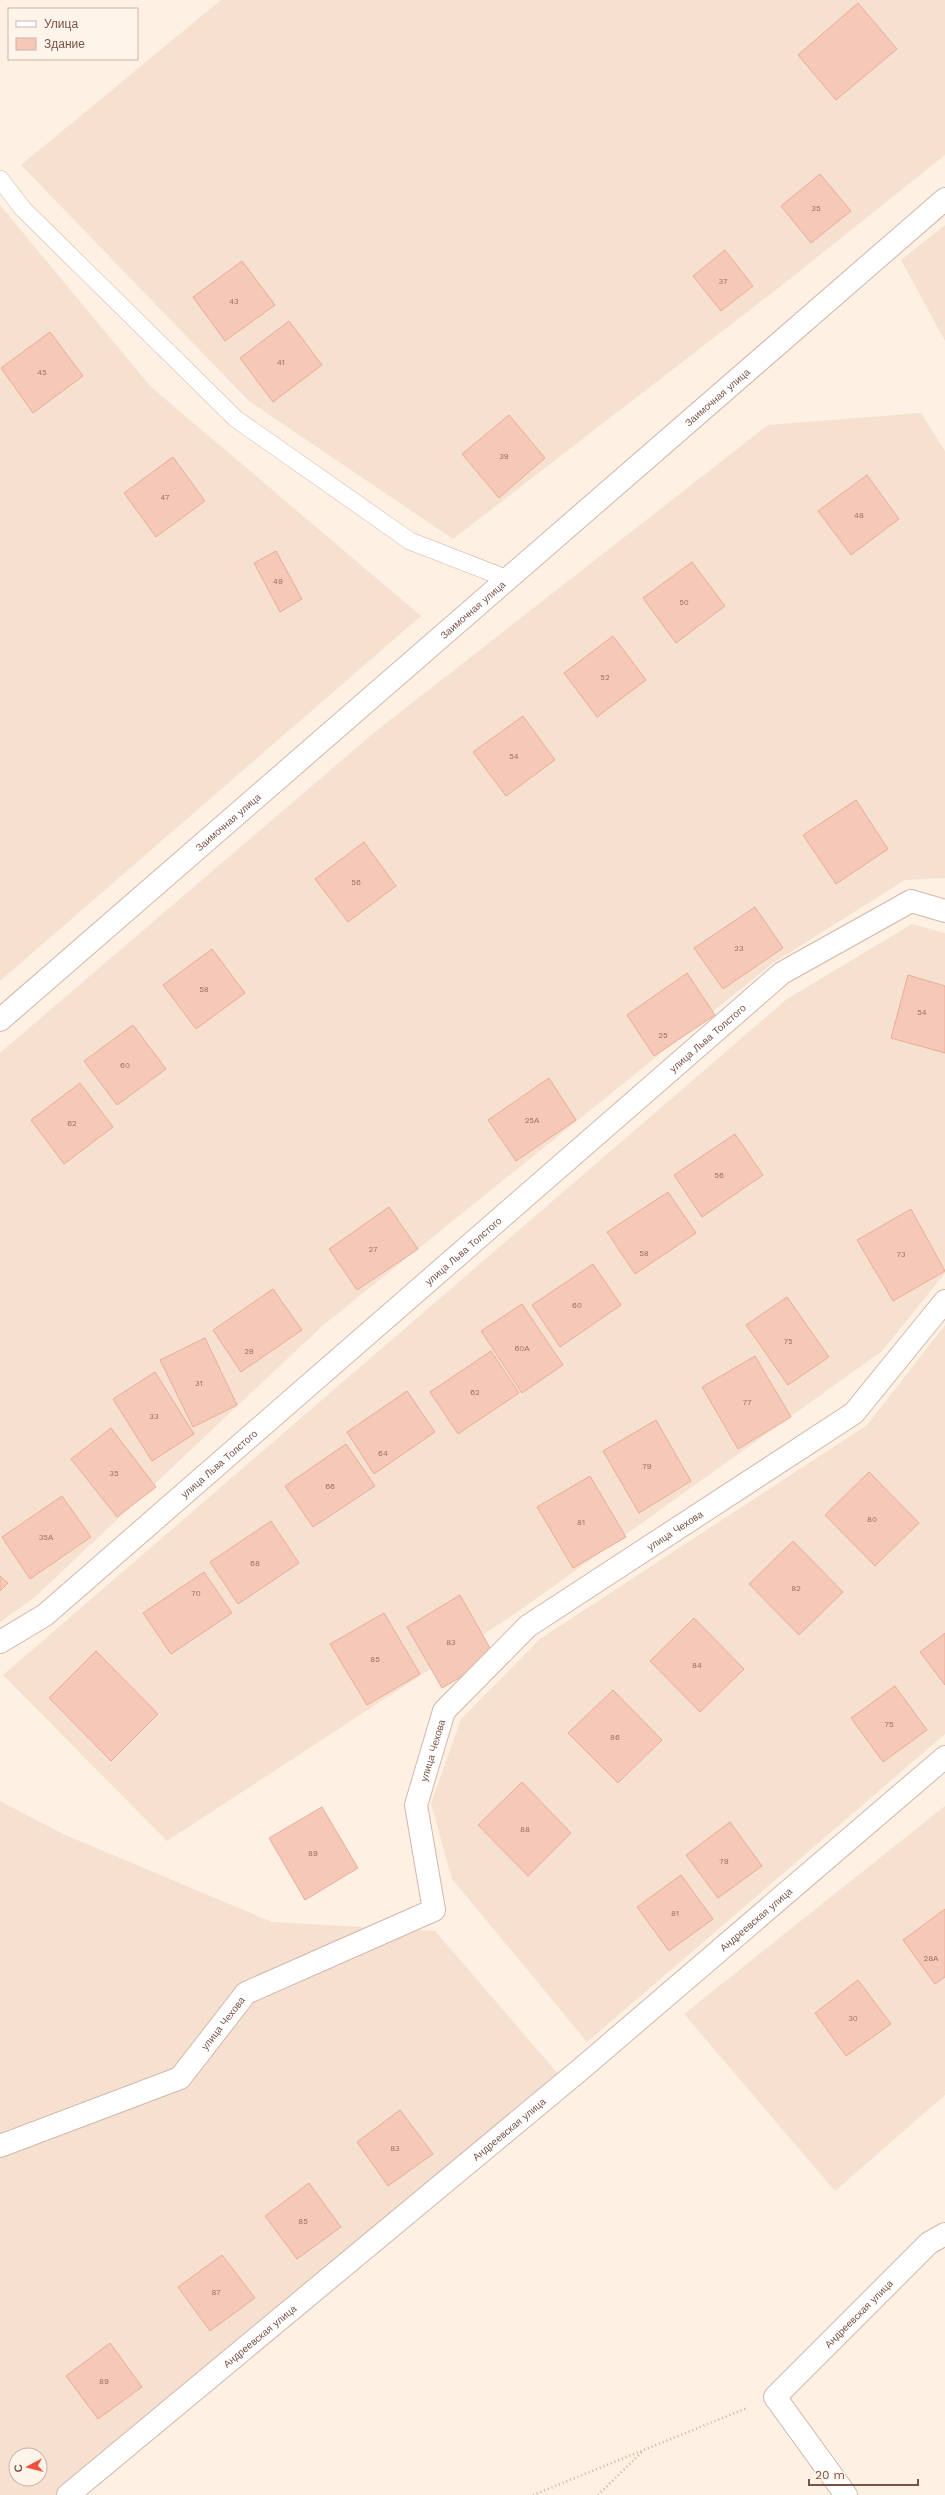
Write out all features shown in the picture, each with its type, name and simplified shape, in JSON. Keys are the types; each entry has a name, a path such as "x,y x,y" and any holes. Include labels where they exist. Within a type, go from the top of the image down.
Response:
{"street":[{"name":"Заимочная улица","path":"0,1020 945,200"},
{"name":"улица Льва Толстого","path":"0,1642 45,1615 782,973 911,901 945,911"},
{"name":"улица Чехова","path":"0,2146 180,2078 246,1993 434,1910 416,1805 444,1711 528,1626 854,1413 945,1301"},
{"name":"Андреевская улица","path":"68,2495 581,2070 945,1757"},
{"name":"Андреевская улица","path":"775,2397 929,2243 945,2234"},
{"path":"775,2397 846,2495"}],"lane":[{"path":"0,179 23,209 236,419 410,541 508,579"}],"path":[{"path":"533,2495 775,2397"},
{"path":"598,2495 644,2450"}],"shaded area":[{"path":"221,0 945,0 945,155 781,286 453,539 249,401 21,165"},
{"path":"0,205 151,387 421,616 0,981"},
{"path":"945,225 945,341 901,260"},
{"path":"921,413 945,451 945,878 905,880 773,963 321,1327 35,1597 0,1622 0,1053 376,731 768,425"},
{"path":"912,924 945,933 945,1273 882,1351 516,1613 167,1841 3,1675 787,999"},
{"path":"945,1325 945,1734 587,2042 452,1879 431,1804 461,1719 540,1639 867,1425"},
{"path":"0,1801 63,1834 272,1922 435,1931 559,2075 60,2495 0,2495"},
{"path":"945,1806 945,2095 835,2191 684,2014"}],"building":[{"path":"858,3 897,49 836,100 798,55"},
{"path":"820,174 851,211 811,243 781,206"},
{"path":"725,250 753,286 721,311 693,276"},
{"path":"242,261 275,305 225,341 193,297"},
{"path":"289,321 322,365 273,402 240,358"},
{"path":"50,332 83,376 33,413 1,368"},
{"path":"509,415 545,458 499,498 462,454"},
{"path":"173,457 205,501 156,537 124,493"},
{"path":"867,475 899,519 851,555 818,511"},
{"path":"276,551 302,599 280,612 254,563"},
{"path":"692,562 725,606 676,643 643,598"},
{"path":"613,636 646,680 597,717 564,673"},
{"path":"523,716 555,760 506,796 473,752"},
{"path":"856,800 888,849 836,884 803,835"},
{"path":"364,842 396,886 348,922 315,879"},
{"path":"755,907 783,948 723,989 694,948"},
{"path":"212,949 245,993 196,1029 163,985"},
{"path":"687,973 715,1015 654,1056 627,1015"},
{"path":"908,975 945,986 945,1053 891,1038"},
{"path":"133,1025 166,1069 117,1105 84,1061"},
{"path":"549,1078 576,1120 516,1161 488,1120"},
{"path":"80,1083 113,1127 64,1164 31,1120"},
{"path":"735,1134 763,1175 702,1217 674,1175"},
{"path":"668,1192 696,1233 635,1274 607,1232"},
{"path":"389,1207 418,1249 357,1290 329,1249"},
{"path":"911,1209 945,1271 893,1301 857,1240"},
{"path":"593,1264 621,1305 560,1347 532,1305"},
{"path":"273,1289 302,1330 241,1372 213,1330"},
{"path":"787,1297 829,1357 788,1385 746,1325"},
{"path":"522,1304 563,1365 522,1393 481,1331"},
{"path":"205,1338 237,1405 193,1427 160,1360"},
{"path":"491,1351 519,1393 458,1434 430,1392"},
{"path":"755,1356 791,1417 738,1449 702,1387"},
{"path":"155,1372 194,1434 152,1461 113,1399"},
{"path":"407,1391 435,1432 374,1474 347,1432"},
{"path":"656,1420 691,1481 639,1513 603,1451"},
{"path":"111,1428 156,1487 117,1517 71,1459"},
{"path":"346,1444 375,1486 313,1527 285,1486"},
{"path":"869,1472 919,1523 875,1566 825,1515"},
{"path":"590,1476 626,1537 573,1568 537,1507"},
{"path":"62,1496 91,1537 30,1579 2,1537"},
{"path":"271,1521 299,1563 238,1604 210,1562"},
{"path":"793,1541 843,1592 799,1635 749,1584"},
{"path":"204,1572 232,1613 171,1654 143,1613"},
{"path":"0,1576 8,1583 0,1591"},
{"path":"460,1595 495,1657 442,1688 407,1627"},
{"path":"384,1613 420,1674 367,1705 330,1644"},
{"path":"694,1618 744,1669 700,1712 650,1661"},
{"path":"945,1633 945,1685 920,1652"},
{"path":"96,1651 158,1714 111,1761 49,1698"},
{"path":"895,1686 927,1730 883,1762 851,1718"},
{"path":"613,1690 662,1740 618,1783 568,1733"},
{"path":"522,1782 571,1833 528,1876 478,1825"},
{"path":"322,1807 358,1868 305,1900 269,1838"},
{"path":"730,1822 762,1866 718,1898 686,1855"},
{"path":"681,1875 713,1919 669,1951 637,1907"},
{"path":"945,1909 945,1977 935,1984 903,1940"},
{"path":"858,1980 891,2024 846,2056 815,2013"},
{"path":"400,2110 433,2154 388,2186 357,2142"},
{"path":"309,2183 341,2227 297,2259 265,2216"},
{"path":"222,2255 255,2298 210,2331 178,2287"},
{"path":"110,2343 142,2387 98,2419 66,2376"}]}
